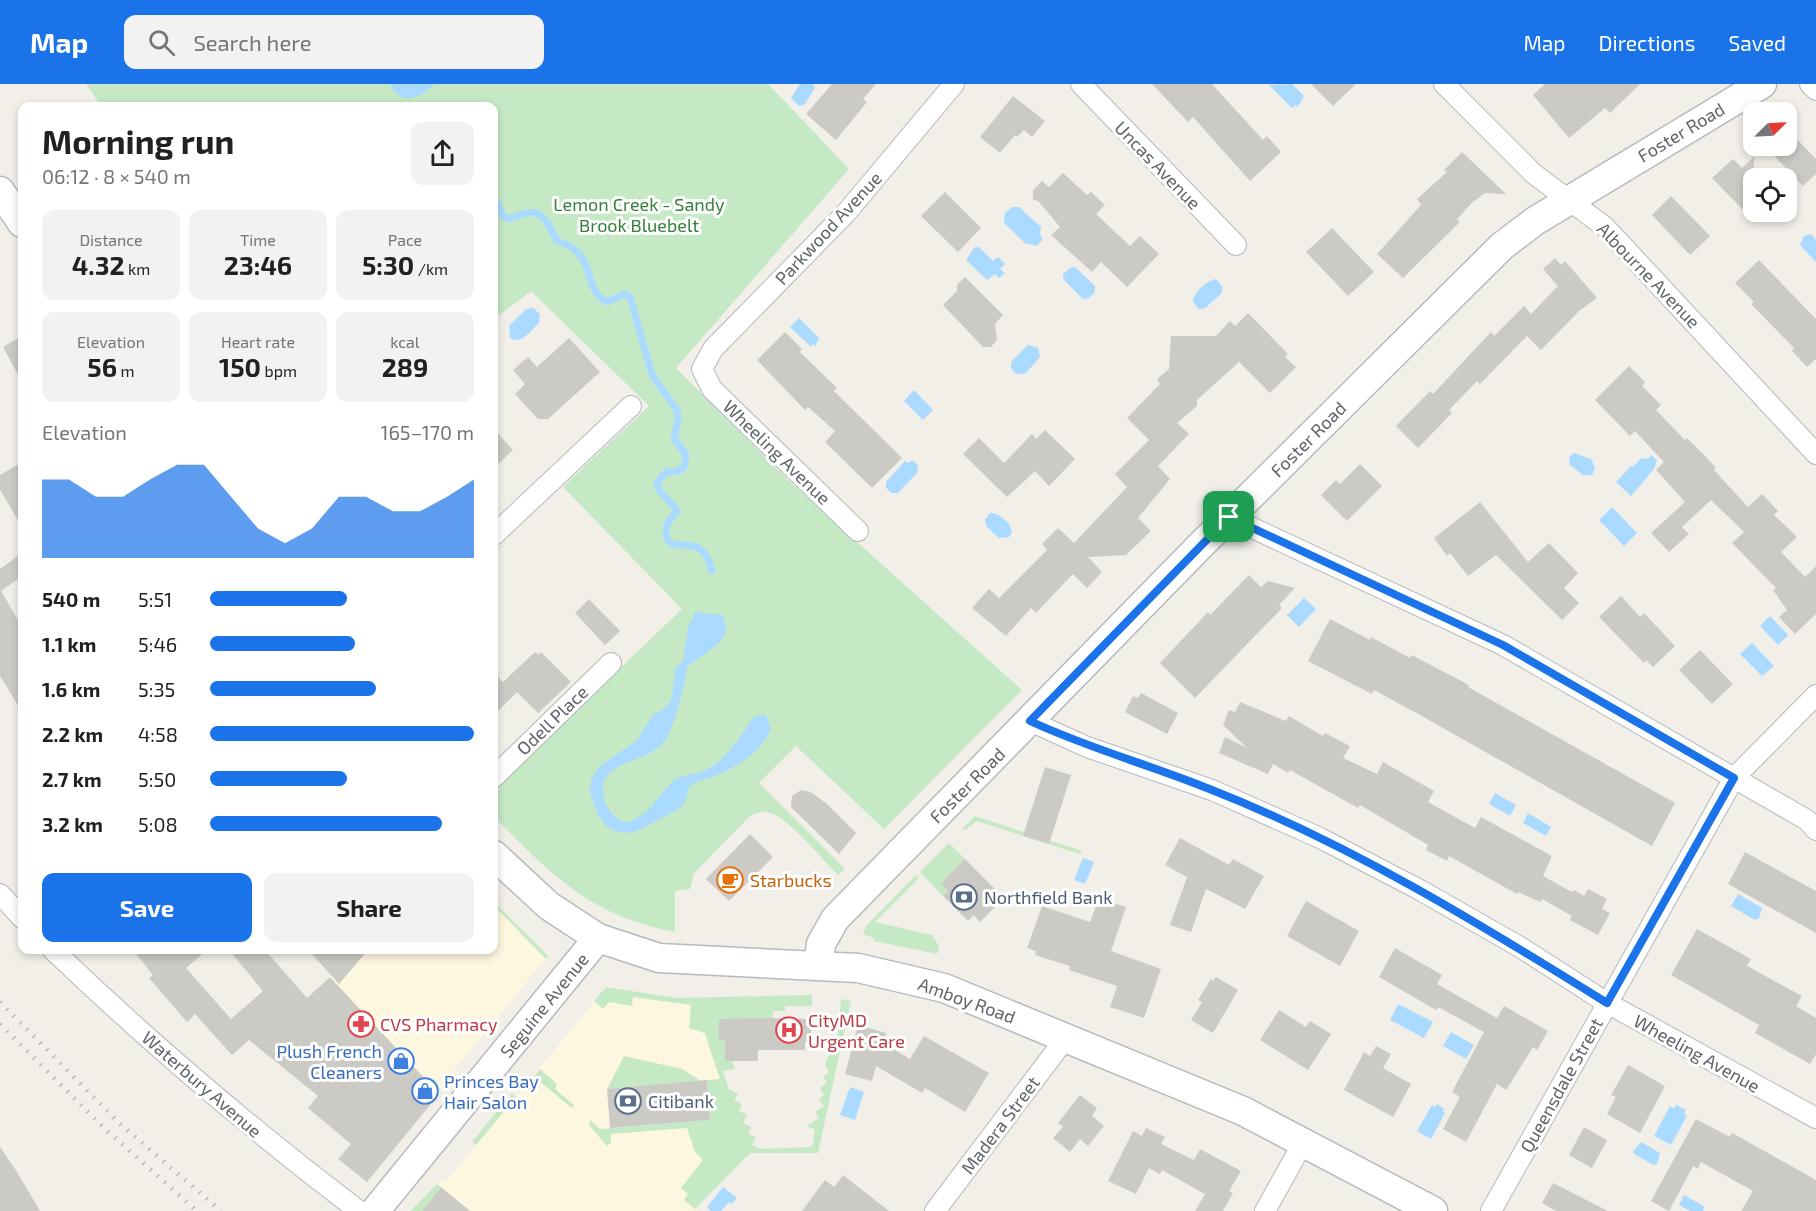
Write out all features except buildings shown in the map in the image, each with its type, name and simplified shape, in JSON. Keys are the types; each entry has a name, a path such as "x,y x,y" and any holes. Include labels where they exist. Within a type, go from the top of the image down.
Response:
{"street":[{"name":"Parkwood Avenue","path":"702,369 713,349 846,213 954,84"},
{"name":"Uncas Avenue","path":"1081,84 1236,245"},
{"name":"Albourne Avenue","path":"1444,84 1534,174 1605,227 1816,454"},
{"name":"Foster Road","path":"818,965 821,944 835,919 1229,517 1502,246 1535,221 1762,84"},
{"path":"1810,84 1816,90"},
{"path":"0,191 18,217"},
{"name":"Wheeling Avenue","path":"702,369 712,389 858,531"},
{"path":"498,531 631,406"},
{"path":"1229,517 1503,645 1807,820 1816,830"},
{"name":"Odell Place","path":"498,773 611,663"},
{"name":"Queensdale Street","path":"1491,1211 1734,778 1816,695"},
{"name":"Wheeling Avenue","path":"1030,721 1087,747 1212,790 1320,838 1420,890 1520,947 1607,1003 1816,1119"},
{"name":"Amboy Road","path":"498,859 549,906 598,938 643,953 682,961 818,965 862,969 944,988 1065,1039 1182,1084 1304,1141 1433,1211"},
{"path":"0,894 18,914"},
{"name":"Seguine Avenue","path":"375,1211 598,938"},
{"name":"Waterbury Avenue","path":"57,954 117,1011 289,1158 359,1211"},
{"name":"Madera Street","path":"935,1211 1065,1039"},
{"path":"1265,1211 1304,1141"}],"shaded area":[{"path":"498,906 548,956 439,1089 439,1094 408,1132 273,1028 331,976 312,954 498,954"},
{"path":"607,986 668,998 693,998 713,1060 750,1153 695,1208 698,1211 410,1211 441,1179 445,1183"}],"green space":[{"name":"Lemon Creek - Sandy Brook Bluebelt","path":"86,84 768,84 849,169 676,368 789,481 1022,690 884,829 796,746 759,783 845,869 838,875 785,821 776,815 764,812 750,816 694,873 690,889 675,891 675,932 645,925 619,915 574,890 554,875 498,821 498,785 682,609 563,487 649,406 531,291 498,316 498,102 98,102"},
{"path":"975,816 1082,851 1079,854 977,821 965,830 963,828"},
{"path":"949,843 965,859 941,883 948,891 943,896 920,872"},
{"path":"916,875 919,878 875,922 932,935 939,946 937,954 874,941 874,938 863,934 866,926"},
{"path":"498,906 548,956 546,959 498,910"},
{"path":"606,987 677,998 812,995 812,1006 785,1006 785,1011 773,1011 773,1020 720,1041 725,1040 735,1069 723,1071 729,1089 738,1094 734,1100 742,1104 739,1111 747,1115 743,1123 751,1127 748,1134 756,1137 752,1145 760,1149 812,1147 815,1130 807,1126 819,1118 815,1112 824,1106 819,1099 824,1095 820,1088 827,1083 823,1077 829,1072 825,1065 838,1033 841,999 851,1001 818,1153 750,1153 695,1209 684,1200 688,1194 681,1188 703,1160 695,1152 687,1128 611,1134 611,1143 607,1146 589,1125 590,1120 600,1129 710,1120 707,1080 720,1079 705,1033 689,1028 691,1005 633,997 632,1006 609,1002 603,1009 594,1001"},
{"path":"624,1056 682,1069 701,1081 607,1089"},
{"path":"540,1069 557,1084 555,1089 574,1105 572,1108 534,1077"},
{"path":"512,1093 516,1097 476,1145 472,1142"},
{"path":"437,1184 441,1187 422,1211 410,1211"}],"water":[{"path":"390,84 435,84 417,96 405,98 394,91"},
{"path":"800,84 812,84 815,88 805,104 799,106 791,98"},
{"path":"1292,84 1304,96 1298,107 1295,105 1292,108 1269,85"},
{"path":"1012,207 1019,207 1041,227 1040,235 1043,239 1037,246 1025,243 1004,223 1005,213"},
{"path":"1811,234 1816,240 1816,262 1800,245 1804,236"},
{"path":"979,247 993,261 998,257 1005,264 1000,269 1005,273 999,278 995,274 987,280 966,260 974,248"},
{"path":"1075,267 1095,286 1095,292 1089,298 1083,299 1063,279 1063,274"},
{"path":"1216,279 1222,286 1222,293 1205,308 1199,309 1193,302 1196,294"},
{"path":"533,308 540,314 539,323 522,338 514,340 510,338 509,326 526,309"},
{"path":"799,318 819,338 815,346 813,344 811,347 790,327"},
{"path":"1028,345 1038,348 1040,357 1026,373 1016,374 1011,368 1011,362"},
{"path":"914,390 933,410 923,420 904,401"},
{"path":"1574,453 1591,459 1595,468 1592,475 1583,475 1570,465 1569,457"},
{"path":"1651,455 1657,460 1654,469 1631,496 1616,482 1641,458 1648,459"},
{"path":"912,460 918,465 917,473 898,493 892,493 886,488 886,482 905,461 909,463"},
{"path":"1612,507 1637,533 1624,546 1599,520"},
{"path":"990,513 998,515 1007,522 1012,532 1009,537 999,538 986,526 985,520"},
{"path":"1304,598 1316,609 1299,627 1287,615"},
{"path":"695,612 722,615 726,624 725,632 716,646 687,667 675,717 664,742 656,749 608,774 603,794 613,815 625,823 634,820 647,811 677,778 696,774 712,767 733,746 755,716 766,715 771,729 767,737 747,758 689,787 685,802 679,809 633,833 618,832 606,826 598,815 590,792 591,779 599,767 637,740 654,714 664,709 671,701 676,668 683,661 688,628"},
{"path":"1770,616 1788,635 1778,645 1760,626"},
{"path":"1752,643 1774,666 1762,676 1740,654"},
{"path":"1495,793 1516,805 1510,816 1489,804"},
{"path":"1528,813 1551,827 1546,836 1523,823"},
{"path":"1083,858 1094,862 1085,884 1074,880"},
{"path":"1738,894 1762,908 1759,918 1755,920 1731,906"},
{"path":"1398,1004 1433,1022 1424,1038 1390,1020"},
{"path":"1451,1032 1474,1045 1466,1059 1443,1046"},
{"path":"850,1087 864,1092 855,1120 840,1115"},
{"path":"1437,1104 1444,1109 1445,1113 1431,1139 1417,1131 1432,1105 1435,1107"},
{"path":"1676,1105 1686,1110 1684,1114 1687,1116 1671,1145 1654,1136 1670,1106 1674,1109"},
{"path":"1641,1142 1660,1153 1657,1164 1654,1165 1634,1154 1633,1151"},
{"path":"723,1187 737,1198 732,1204 729,1202 721,1211 711,1211 707,1207"},
{"path":"1684,1195 1705,1207 1703,1211 1690,1211 1679,1205"}],"waterway":[{"path":"498,205 503,216 509,219 526,213 537,213 547,222 557,241 579,254 594,289 607,302 625,294 630,297 652,375 677,410 678,420 674,438 686,455 684,467 678,471 666,472 657,483 659,490 677,510 668,524 666,534 671,543 696,547 702,551 712,571"}],"railway":[{"path":"0,1002 118,1122 221,1211"},
{"path":"0,1024 106,1130 197,1211"}],"place":[{"name":"Starbucks","path":"730,880"},
{"name":"Northfield Bank","path":"964,897"},
{"name":"CVS Pharmacy","path":"361,1024"},
{"name":"CityMD Urgent Care","path":"789,1030"},
{"name":"Plush French Cleaners","path":"401,1061"},
{"name":"Princes Bay Hair Salon","path":"425,1091"},
{"name":"Citibank","path":"628,1101"}],"route":[{"path":"1229,517 1503,645 1734,778 1607,1003 1520,947 1420,890 1320,838 1212,790 1087,747 1030,721 1229,517"}]}
